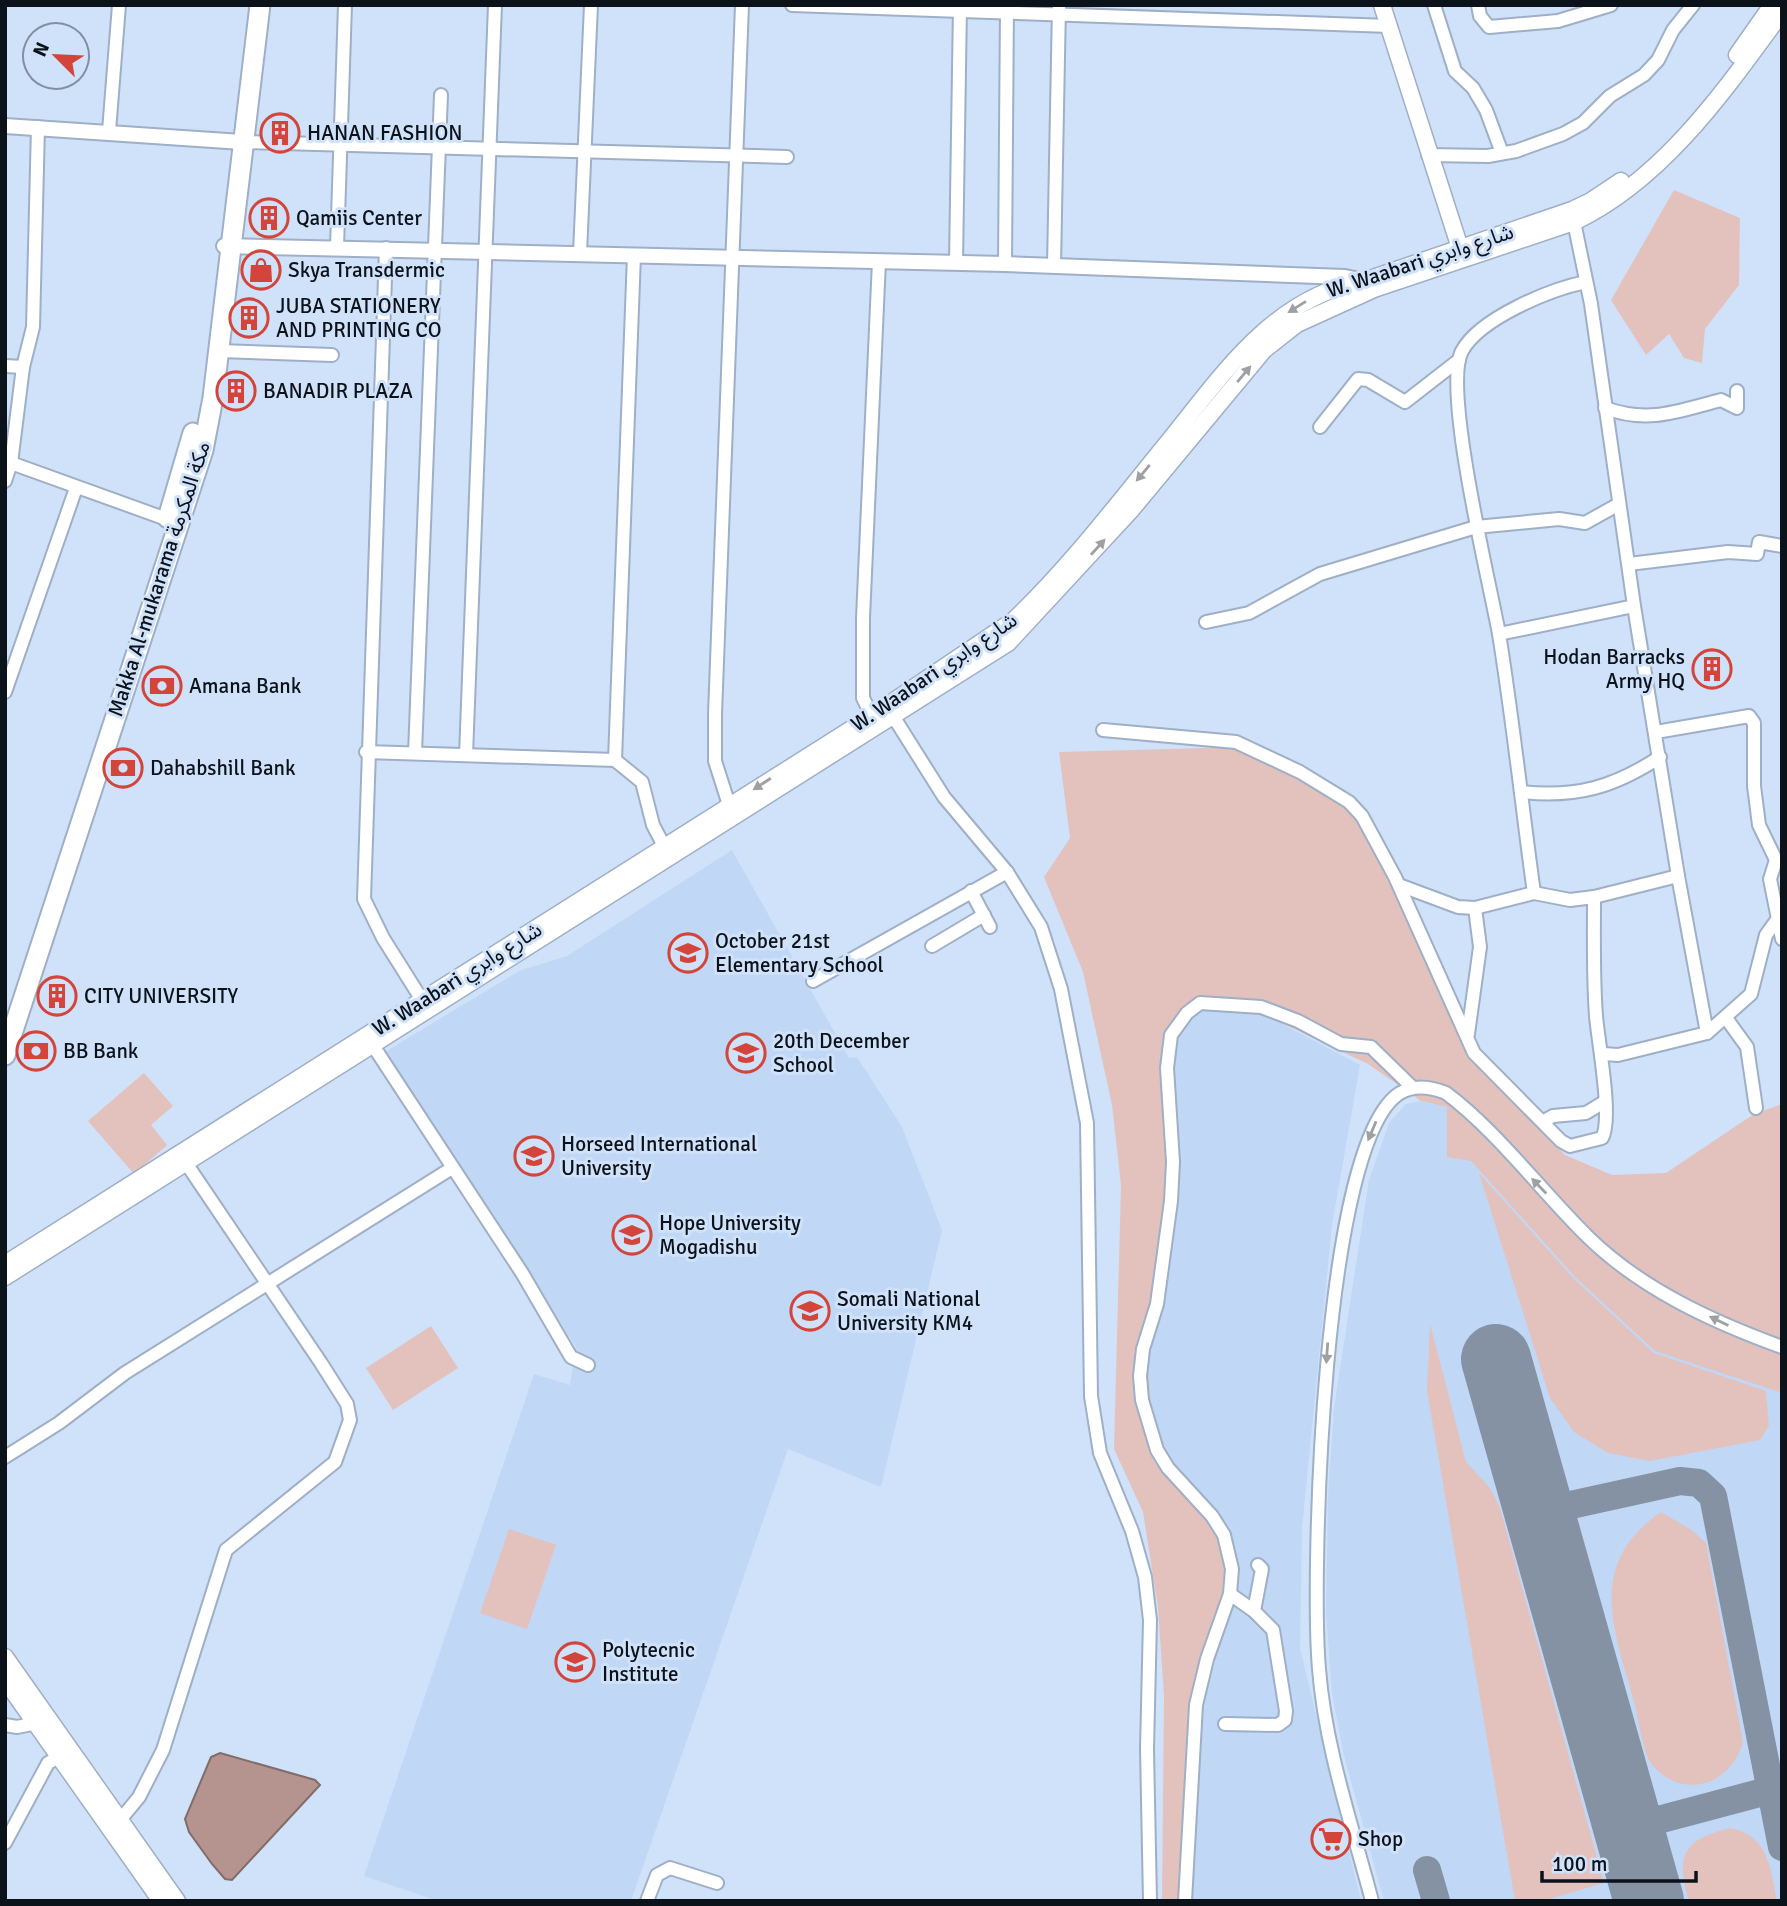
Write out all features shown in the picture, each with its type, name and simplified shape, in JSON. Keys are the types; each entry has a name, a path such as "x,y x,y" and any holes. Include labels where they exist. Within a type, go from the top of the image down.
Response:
{"highway":[{"name":"Makka Al-mukarama مكة المكرمة","path":"5,1020 174,521 202,450 219,351 249,5"},
{"name":"Makka Al-mukarama مكة المكرمة","path":"237,141 260,5"},
{"name":"Makka Al-mukarama مكة المكرمة","path":"5,1055 174,521 200,402 228,246"}],"main road":[{"path":"1382,5 1460,248"},
{"name":"W. Waabari شارع وابري","path":"5,1277 893,716 1021,631 1132,509 1264,350 1297,324 1369,285 1460,248 1573,216 1619,183 1668,140 1727,70 1772,5"},
{"path":"1369,285 1601,209 1674,146 1713,103 1782,12"},
{"name":"W. Waabari شارع وابري","path":"5,1264 872,716 1002,629 1034,601 1258,336 1281,316 1339,285 1369,285"},
{"path":"5,1657 42,1722 115,1826 161,1901"},
{"path":"5,1680 42,1722"},
{"path":"115,1826 177,1901"}],"street":[{"path":"109,131 119,5"},
{"path":"337,247 345,5"},
{"path":"466,755 495,5"},
{"path":"580,253 591,5"},
{"path":"729,805 715,761 715,750 742,5"},
{"path":"792,5 1059,10 1389,26"},
{"path":"1434,5 1455,71 1473,88 1486,110 1502,153"},
{"path":"1478,5 1480,16 1489,27 1558,21 1594,13 1611,5"},
{"path":"1428,155 1502,153 1563,134 1583,123 1610,96 1644,75 1658,60 1673,30 1693,5"},
{"path":"956,263 960,8"},
{"path":"1005,264 1007,9"},
{"path":"1054,266 1059,10"},
{"path":"415,754 441,95"},
{"path":"5,126 237,141 787,157"},
{"path":"5,481 11,463 23,367 33,327 38,127"},
{"path":"1573,216 1586,282 1678,877 1707,1033"},
{"path":"228,246 1005,264 1345,277 1369,285"},
{"path":"386,248 366,752 363,899 383,938 422,1000"},
{"path":"615,760 634,255"},
{"path":"872,716 863,698 863,618 879,261"},
{"path":"1320,427 1359,379 1368,380 1405,402 1459,360 1470,341 1503,315 1564,287 1586,282"},
{"path":"219,351 331,355"},
{"path":"1459,360 1460,416 1476,527 1499,634 1534,893"},
{"path":"5,366 23,367"},
{"path":"1605,408 1628,416 1661,417 1721,400 1737,408 1737,391"},
{"path":"11,463 174,521"},
{"path":"5,692 76,488"},
{"path":"1206,622 1249,613 1321,574 1476,527 1559,519 1585,523 1619,504"},
{"path":"1629,564 1728,552 1756,554 1759,542 1782,546"},
{"path":"1499,634 1634,606"},
{"path":"893,716 944,797 1007,872 1048,944 1061,989 1087,1124 1091,1396 1100,1453 1132,1531 1145,1577 1150,1620 1147,1749 1150,1901"},
{"path":"1656,732 1749,716 1754,723 1754,786 1759,825 1779,861 1770,879 1782,939"},
{"path":"1103,730 1236,743 1300,772 1349,802 1362,816 1399,886 1468,1034 1474,1053 1561,1141 1570,1146 1602,1138 1606,1132 1603,1054 1597,1019 1594,897"},
{"path":"366,752 615,760 642,782 653,825 664,846"},
{"path":"1521,792 1544,795 1596,789 1626,780 1660,757"},
{"path":"813,981 1007,872"},
{"path":"1399,886 1458,907 1475,908 1534,893 1570,900 1594,897 1646,882 1678,877"},
{"path":"932,946 987,921 971,891"},
{"path":"1468,1034 1480,947 1475,908"},
{"path":"1603,1054 1618,1055 1707,1033 1751,994 1766,935 1779,917"},
{"path":"1185,1901 1198,1695 1230,1594 1232,1569 1224,1535 1212,1516 1168,1468 1157,1450 1142,1400 1140,1376 1143,1349 1157,1304 1171,1201 1173,1163 1167,1068 1171,1035 1188,1013 1200,1003 1261,1007 1298,1021 1340,1044 1371,1047 1412,1087"},
{"path":"1726,1018 1747,1047 1756,1108"},
{"path":"372,1044 523,1273 571,1357 588,1365"},
{"path":"1372,1901 1333,1753 1319,1670 1317,1496 1329,1332 1361,1162 1376,1122 1384,1109 1400,1093 1412,1087 1436,1089 1458,1101 1588,1237 1628,1270 1724,1323 1782,1347"},
{"path":"1544,1121 1553,1116 1586,1112 1604,1102"},
{"path":"115,1826 152,1776 163,1750 226,1550 335,1462 350,1420 347,1404 186,1163"},
{"path":"5,1457 59,1423 125,1373 267,1281 452,1168"},
{"path":"1254,1611 1263,1579 1258,1565"},
{"path":"1225,1724 1278,1725 1285,1720 1273,1630 1254,1611 1230,1594"},
{"path":"5,1725 42,1722"},
{"path":"5,1843 48,1763 64,1754"},
{"path":"647,1901 657,1875 670,1868 717,1882"}],"shaded area":[{"path":"1674,190 1740,218 1739,285 1705,329 1702,363 1684,358 1669,334 1646,355 1611,300"},
{"path":"1242,747 1353,807 1477,1058 1565,1155 1612,1175 1666,1173 1754,1114 1782,1104 1782,1393 1655,1351 1574,1276 1471,1161 1447,1157 1447,1107 1421,1101 1368,1064 1267,1016 1199,1009 1175,1038 1172,1218 1146,1346 1154,1440 1222,1527 1232,1592 1201,1685 1187,1901 1162,1901 1164,1696 1158,1607 1143,1512 1114,1449 1121,1185 1112,1105 1083,972 1044,877 1070,838 1059,752"},
{"path":"732,850 849,1058 857,1057 902,1127 942,1230 881,1487 788,1449 631,1901 438,1901 364,1876 534,1374 570,1385 576,1347 385,1052 519,971 567,956"},
{"path":"1199,1009 1267,1016 1360,1065 1332,1225 1302,1528 1300,1648 1361,1901 1187,1901 1146,1346 1173,1112 1175,1039"},
{"path":"144,1073 173,1106 151,1125 167,1145 134,1174 88,1121"},
{"path":"1421,1101 1447,1107 1471,1161 1574,1276 1782,1393 1782,1901 1384,1901 1344,1756 1332,1694 1326,1613 1328,1495 1334,1408 1369,1180 1389,1123 1406,1104"},
{"path":"1479,1173 1573,1278 1654,1353 1766,1391 1769,1426 1760,1440 1650,1461 1608,1453 1574,1432 1550,1398"},
{"path":"1430,1324 1466,1462 1490,1488 1500,1508 1604,1883 1542,1901 1515,1901 1427,1391"},
{"path":"431,1326 458,1368 393,1410 366,1368"},
{"path":"1661,1512 1690,1529 1706,1543 1743,1742 1737,1757 1718,1777 1706,1783 1692,1785 1666,1777 1653,1766 1647,1755 1614,1626 1614,1577 1622,1554 1637,1533"},
{"path":"509,1529 556,1545 527,1629 480,1613"},
{"path":"220,1753 315,1780 320,1785 232,1880 225,1879 212,1864 189,1832 185,1819 211,1757"},
{"path":"1730,1828 1753,1838 1760,1846 1769,1865 1777,1901 1689,1901 1683,1872 1687,1852 1702,1838"}],"taxiway":[{"path":"1539,1512 1680,1481 1699,1483 1713,1496 1782,1847"},
{"path":"1628,1828 1771,1790"},
{"path":"1427,1870 1436,1901"}],"runway":[{"path":"1496,1359 1649,1901"}],"place":[{"name":"HANAN FASHION","path":"280,133"},
{"name":"Qamiis Center","path":"269,218"},
{"name":"Skya Transdermic","path":"261,270"},
{"name":"JUBA STATIONERY AND PRINTING CO","path":"249,318"},
{"name":"BANADIR PLAZA","path":"236,391"},
{"name":"Hodan Barracks Army HQ","path":"1712,669"},
{"name":"Amana Bank","path":"162,686"},
{"name":"Dahabshill Bank","path":"123,768"},
{"name":"October 21st Elementary School","path":"688,953"},
{"name":"CITY UNIVERSITY","path":"57,996"},
{"name":"BB Bank","path":"36,1051"},
{"name":"20th December School","path":"746,1053"},
{"name":"Horseed International University","path":"534,1156"},
{"name":"Hope University Mogadishu","path":"632,1235"},
{"name":"Somali National University KM4","path":"810,1311"},
{"name":"Polytecnic Institute","path":"575,1662"},
{"name":"Shop","path":"1331,1839"}]}
